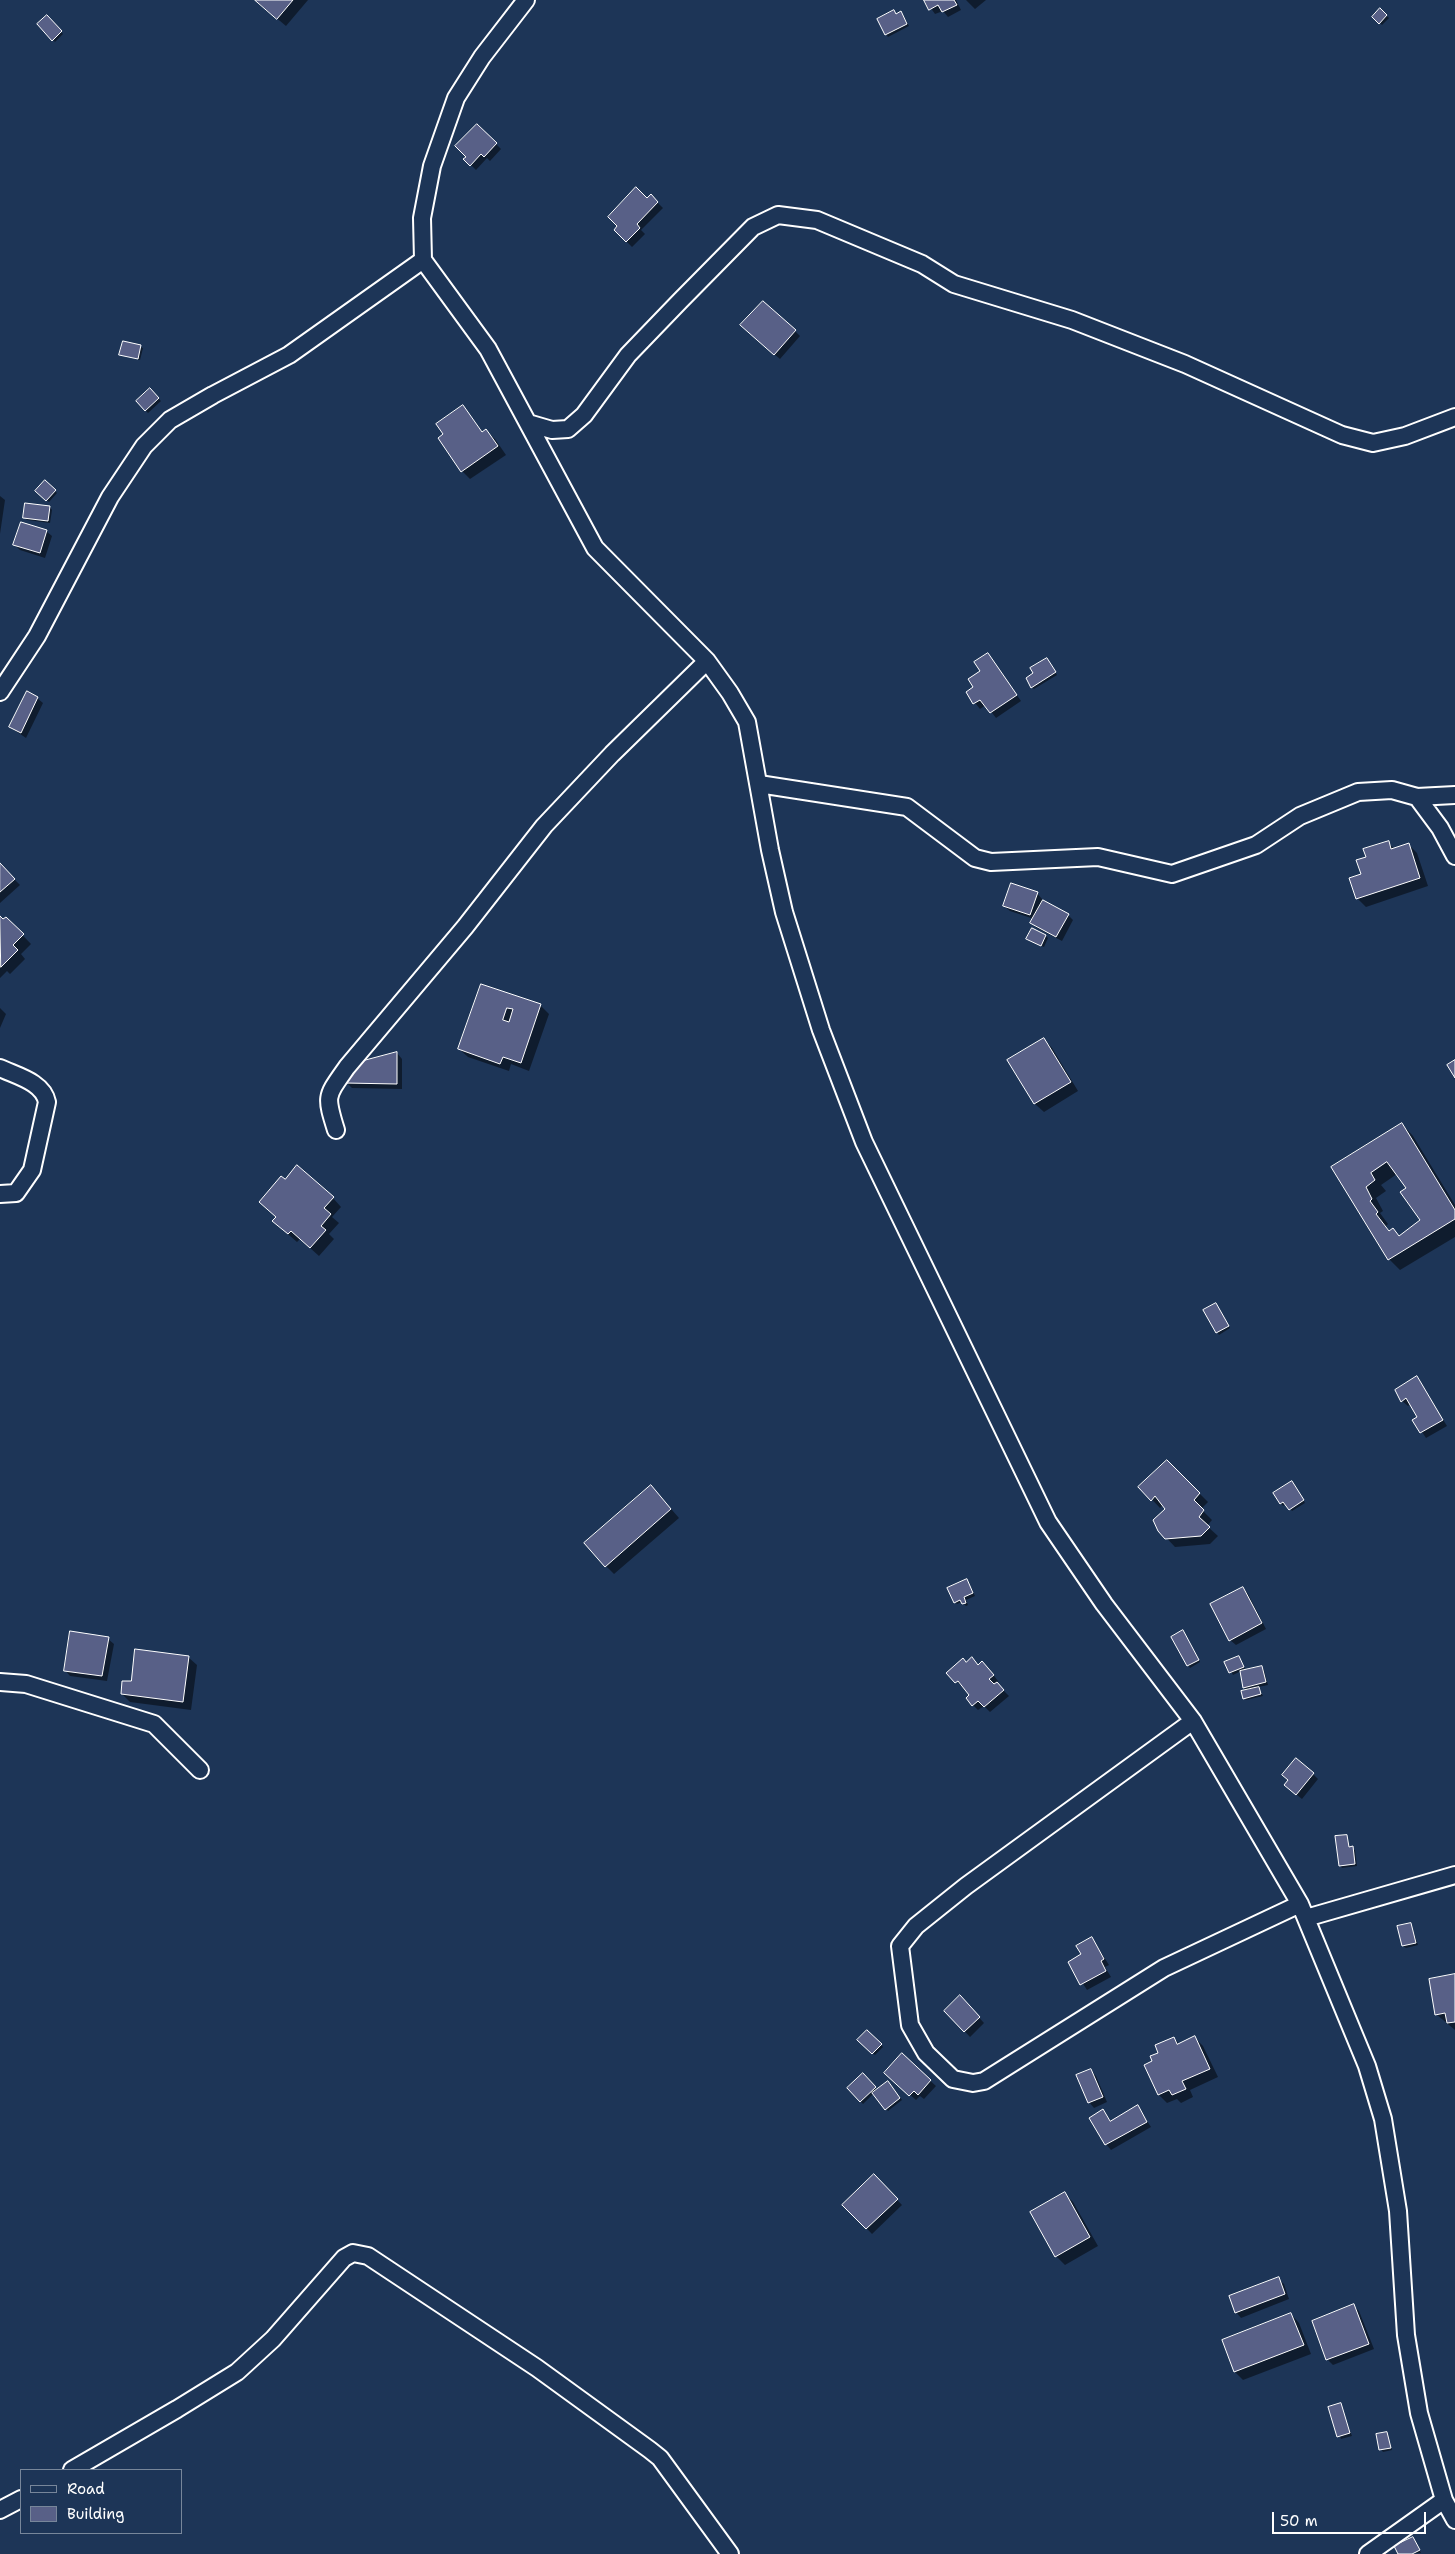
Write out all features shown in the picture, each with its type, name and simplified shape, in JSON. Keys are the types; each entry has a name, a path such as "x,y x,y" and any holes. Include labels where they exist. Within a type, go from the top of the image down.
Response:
{"street":[{"path":"526,0 482,57 456,98 432,166 422,218 423,260 488,349 595,548 707,661 730,693 747,722 770,850 784,912 821,1030 864,1142 1048,1522 1104,1604 1193,1721 1303,1911 1367,2066 1383,2119 1398,2211 1406,2335 1419,2413 1444,2500 1455,2520"},
{"path":"528,423 552,430 568,429 584,415 628,355 680,301 753,227 778,215 817,220 922,264 954,284 1072,320 1177,360 1342,435 1373,443 1405,436 1455,417"},
{"path":"0,692 37,636 110,497 144,446 170,420 289,355 423,260"},
{"path":"336,1130 328,1103 331,1090 347,1067 465,927 544,826 612,754 707,661"},
{"path":"759,784 907,807 975,858 990,862 1098,857 1172,874 1256,845 1300,816 1358,792 1392,790 1417,797 1455,795"},
{"path":"1417,797 1440,828 1455,856"},
{"path":"0,1068 33,1082 45,1093 48,1102 32,1170 16,1193 0,1194"},
{"path":"0,1682 26,1684 154,1724 200,1770"},
{"path":"1193,1721 916,1926 900,1946 910,2025 926,2053 953,2079 973,2083 984,2081 1164,1968 1303,1911 1455,1875"},
{"path":"74,2469 177,2410 237,2372 273,2339 344,2258 353,2253 368,2256 537,2368 650,2450 660,2458 730,2554"},
{"path":"0,2510 20,2500"},
{"path":"1368,2554 1444,2500"}],"building":[{"path":"255,0 293,0 277,19"},
{"path":"924,0 954,0 957,5 942,12 938,5 929,10"},
{"path":"1380,8 1387,15 1379,24 1372,17"},
{"path":"894,10 896,14 901,11 907,24 885,35 877,19"},
{"path":"47,15 62,31 52,41 37,24"},
{"path":"477,124 497,143 484,157 481,154 470,166 463,159 466,157 455,146"},
{"path":"636,187 647,198 651,194 658,202 637,224 640,228 626,242 614,230 617,226 608,217"},
{"path":"763,301 796,330 774,355 740,325"},
{"path":"123,341 141,345 138,359 119,355"},
{"path":"150,388 159,398 145,411 136,401"},
{"path":"463,405 482,432 486,429 498,446 461,472 438,438 443,434 436,424"},
{"path":"45,480 56,490 46,501 35,491"},
{"path":"25,503 50,506 48,521 23,518"},
{"path":"21,522 47,530 40,553 13,545"},
{"path":"988,653 1017,695 990,713 980,700 973,704 966,692 973,687 968,679 980,671 974,662"},
{"path":"1047,658 1056,672 1031,688 1026,678 1033,673 1030,668"},
{"path":"27,691 38,697 21,733 9,727"},
{"path":"1389,841 1391,849 1409,843 1420,878 1356,899 1349,878 1361,874 1356,860 1366,857 1363,849"},
{"path":"0,863 15,879 0,892"},
{"path":"1011,883 1038,892 1030,915 1003,906"},
{"path":"1043,900 1069,914 1056,937 1030,923"},
{"path":"0,916 3,919 6,917 24,934 13,945 18,950 1,967"},
{"path":"1032,928 1046,935 1041,946 1026,939"},
{"path":"481,984 541,1004 521,1063 503,1057 500,1064 458,1049","holes":["507,1008 513,1009 509,1022 503,1020"]},
{"path":"1044,1038 1071,1082 1034,1104 1007,1060"},
{"path":"397,1052 397,1084 345,1083 359,1062"},
{"path":"1455,1060 1455,1078 1447,1065"},
{"path":"1402,1123 1455,1210 1455,1219 1388,1260 1331,1167","holes":["1387,1162 1406,1188 1400,1192 1420,1220 1399,1236 1393,1228 1389,1231 1376,1214 1378,1212 1370,1201 1372,1199 1366,1187 1375,1180 1371,1173"]},
{"path":"297,1165 334,1197 324,1208 331,1214 321,1226 326,1230 310,1248 291,1231 288,1234 272,1221 276,1217 259,1202 281,1176 285,1179"},
{"path":"1216,1303 1229,1326 1216,1333 1203,1310"},
{"path":"1417,1376 1443,1420 1420,1433 1412,1420 1417,1417 1406,1398 1401,1402 1395,1390"},
{"path":"1167,1460 1200,1493 1194,1500 1204,1510 1199,1517 1210,1527 1201,1536 1165,1539 1158,1531 1153,1520 1165,1509 1155,1496 1151,1501 1138,1487"},
{"path":"1292,1481 1304,1500 1289,1510 1283,1502 1280,1504 1273,1493"},
{"path":"651,1485 671,1509 605,1567 584,1543"},
{"path":"967,1579 973,1593 964,1597 966,1603 962,1604 960,1600 954,1603 947,1588"},
{"path":"1243,1587 1262,1623 1229,1641 1210,1604"},
{"path":"1183,1630 1199,1660 1187,1666 1171,1637"},
{"path":"70,1631 109,1637 102,1676 64,1671"},
{"path":"135,1649 189,1656 183,1702 121,1694 122,1681 131,1681"},
{"path":"1239,1656 1244,1667 1229,1673 1224,1662"},
{"path":"972,1657 978,1665 982,1661 994,1675 989,1679 994,1684 997,1682 1004,1690 984,1707 978,1701 972,1706 966,1698 969,1695 958,1681 955,1683 946,1673 963,1658 966,1662"},
{"path":"1262,1666 1266,1682 1243,1688 1240,1671"},
{"path":"1259,1687 1261,1694 1243,1699 1241,1691"},
{"path":"1296,1758 1314,1773 1296,1795 1284,1785 1288,1780 1282,1775"},
{"path":"1347,1835 1349,1847 1353,1846 1355,1864 1339,1866 1335,1836"},
{"path":"1411,1923 1416,1943 1402,1946 1397,1926"},
{"path":"1092,1937 1104,1959 1101,1961 1106,1971 1080,1985 1068,1962 1081,1954 1076,1946"},
{"path":"1455,1974 1455,2022 1447,2023 1445,2013 1435,2015 1429,1979"},
{"path":"960,1995 980,2017 964,2032 944,2011"},
{"path":"867,2030 882,2044 872,2054 857,2040"},
{"path":"1195,2036 1210,2069 1182,2081 1186,2089 1172,2095 1169,2090 1158,2095 1144,2065 1152,2061 1150,2056 1158,2053 1155,2045 1174,2037 1177,2044"},
{"path":"902,2053 931,2080 918,2095 914,2091 909,2096 884,2073"},
{"path":"1091,2069 1103,2097 1088,2103 1076,2075"},
{"path":"863,2073 876,2087 860,2102 847,2088"},
{"path":"888,2081 900,2098 885,2110 872,2093"},
{"path":"1138,2105 1147,2122 1105,2145 1089,2118 1103,2109 1110,2121"},
{"path":"874,2174 898,2199 866,2229 842,2205"},
{"path":"1065,2192 1090,2237 1055,2257 1030,2212"},
{"path":"1279,2277 1285,2294 1235,2313 1229,2296"},
{"path":"1354,2304 1369,2344 1326,2360 1312,2321"},
{"path":"1291,2313 1304,2345 1234,2372 1222,2340"},
{"path":"1341,2403 1350,2433 1337,2437 1328,2407"},
{"path":"1387,2432 1391,2448 1379,2450 1376,2434"},
{"path":"1413,2537 1420,2550 1412,2554 1398,2554 1394,2546"}]}
